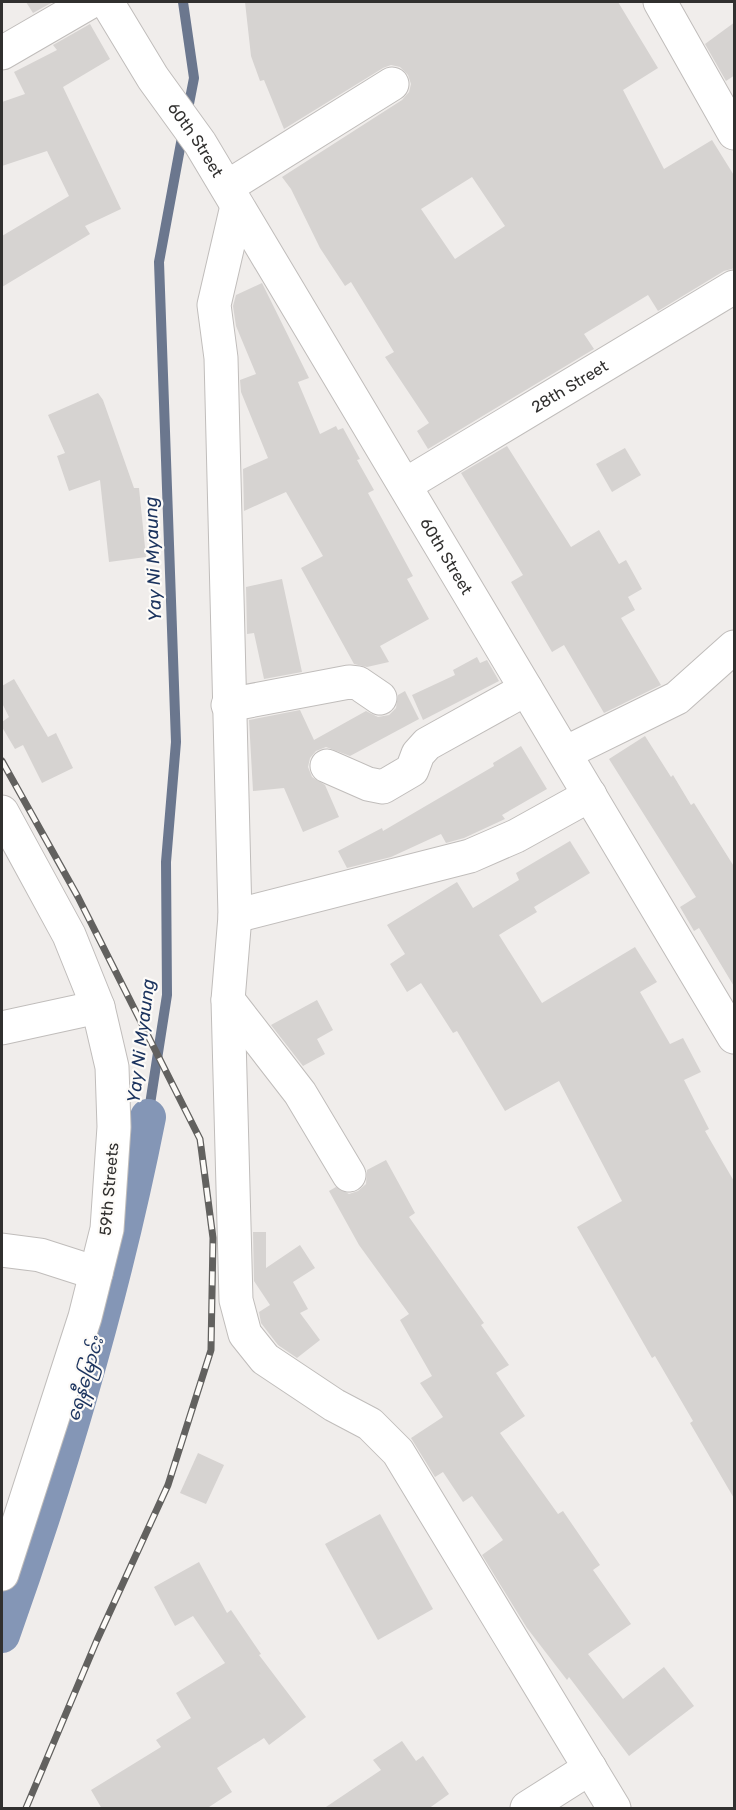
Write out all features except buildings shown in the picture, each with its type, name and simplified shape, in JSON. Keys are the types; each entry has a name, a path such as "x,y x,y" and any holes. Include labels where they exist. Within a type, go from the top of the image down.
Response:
{"street":[{"path":"2,54 90,2"},
{"name":"60th Street","path":"107,2 153,78 201,143 526,689 733,1031"},
{"path":"660,2 735,133"},
{"path":"392,84 232,196 214,305 221,358 235,916 228,1000 236,1300 245,1334 265,1359 334,1405 370,1424 398,1452 614,1809"},
{"name":"28th Street","path":"405,485 735,287"},
{"path":"565,753 677,698 735,647"},
{"path":"228,705 349,682 358,683 380,698"},
{"path":"327,766 368,784 383,787 412,770 418,754 427,744 526,689"},
{"path":"235,916 470,856 516,836 590,795"},
{"name":"59th Streets","path":"2,812 13,857 69,935 98,1007 112,1067 114,1127 107,1228 96,1273 85,1317 2,1575"},
{"path":"228,1000 300,1093 349,1175"},
{"path":"2,1028 98,1007"},
{"path":"24,1253 96,1273"},
{"path":"527,1809 590,1768"}],"waterway":[{"name":"Yay Ni Myaung","path":"183,2 194,78 187,114"},
{"name":"Yay Ni Myaung","path":"148,1117 167,995 166,862 176,742 159,262 183,132"},
{"name":"ရေနီမြောင်း","path":"2,1635 45,1508 84,1379 119,1249 148,1117"}],"railway":[{"path":"2,761 78,897 200,1139 213,1238 211,1350 168,1485 97,1640 26,1808"}]}
